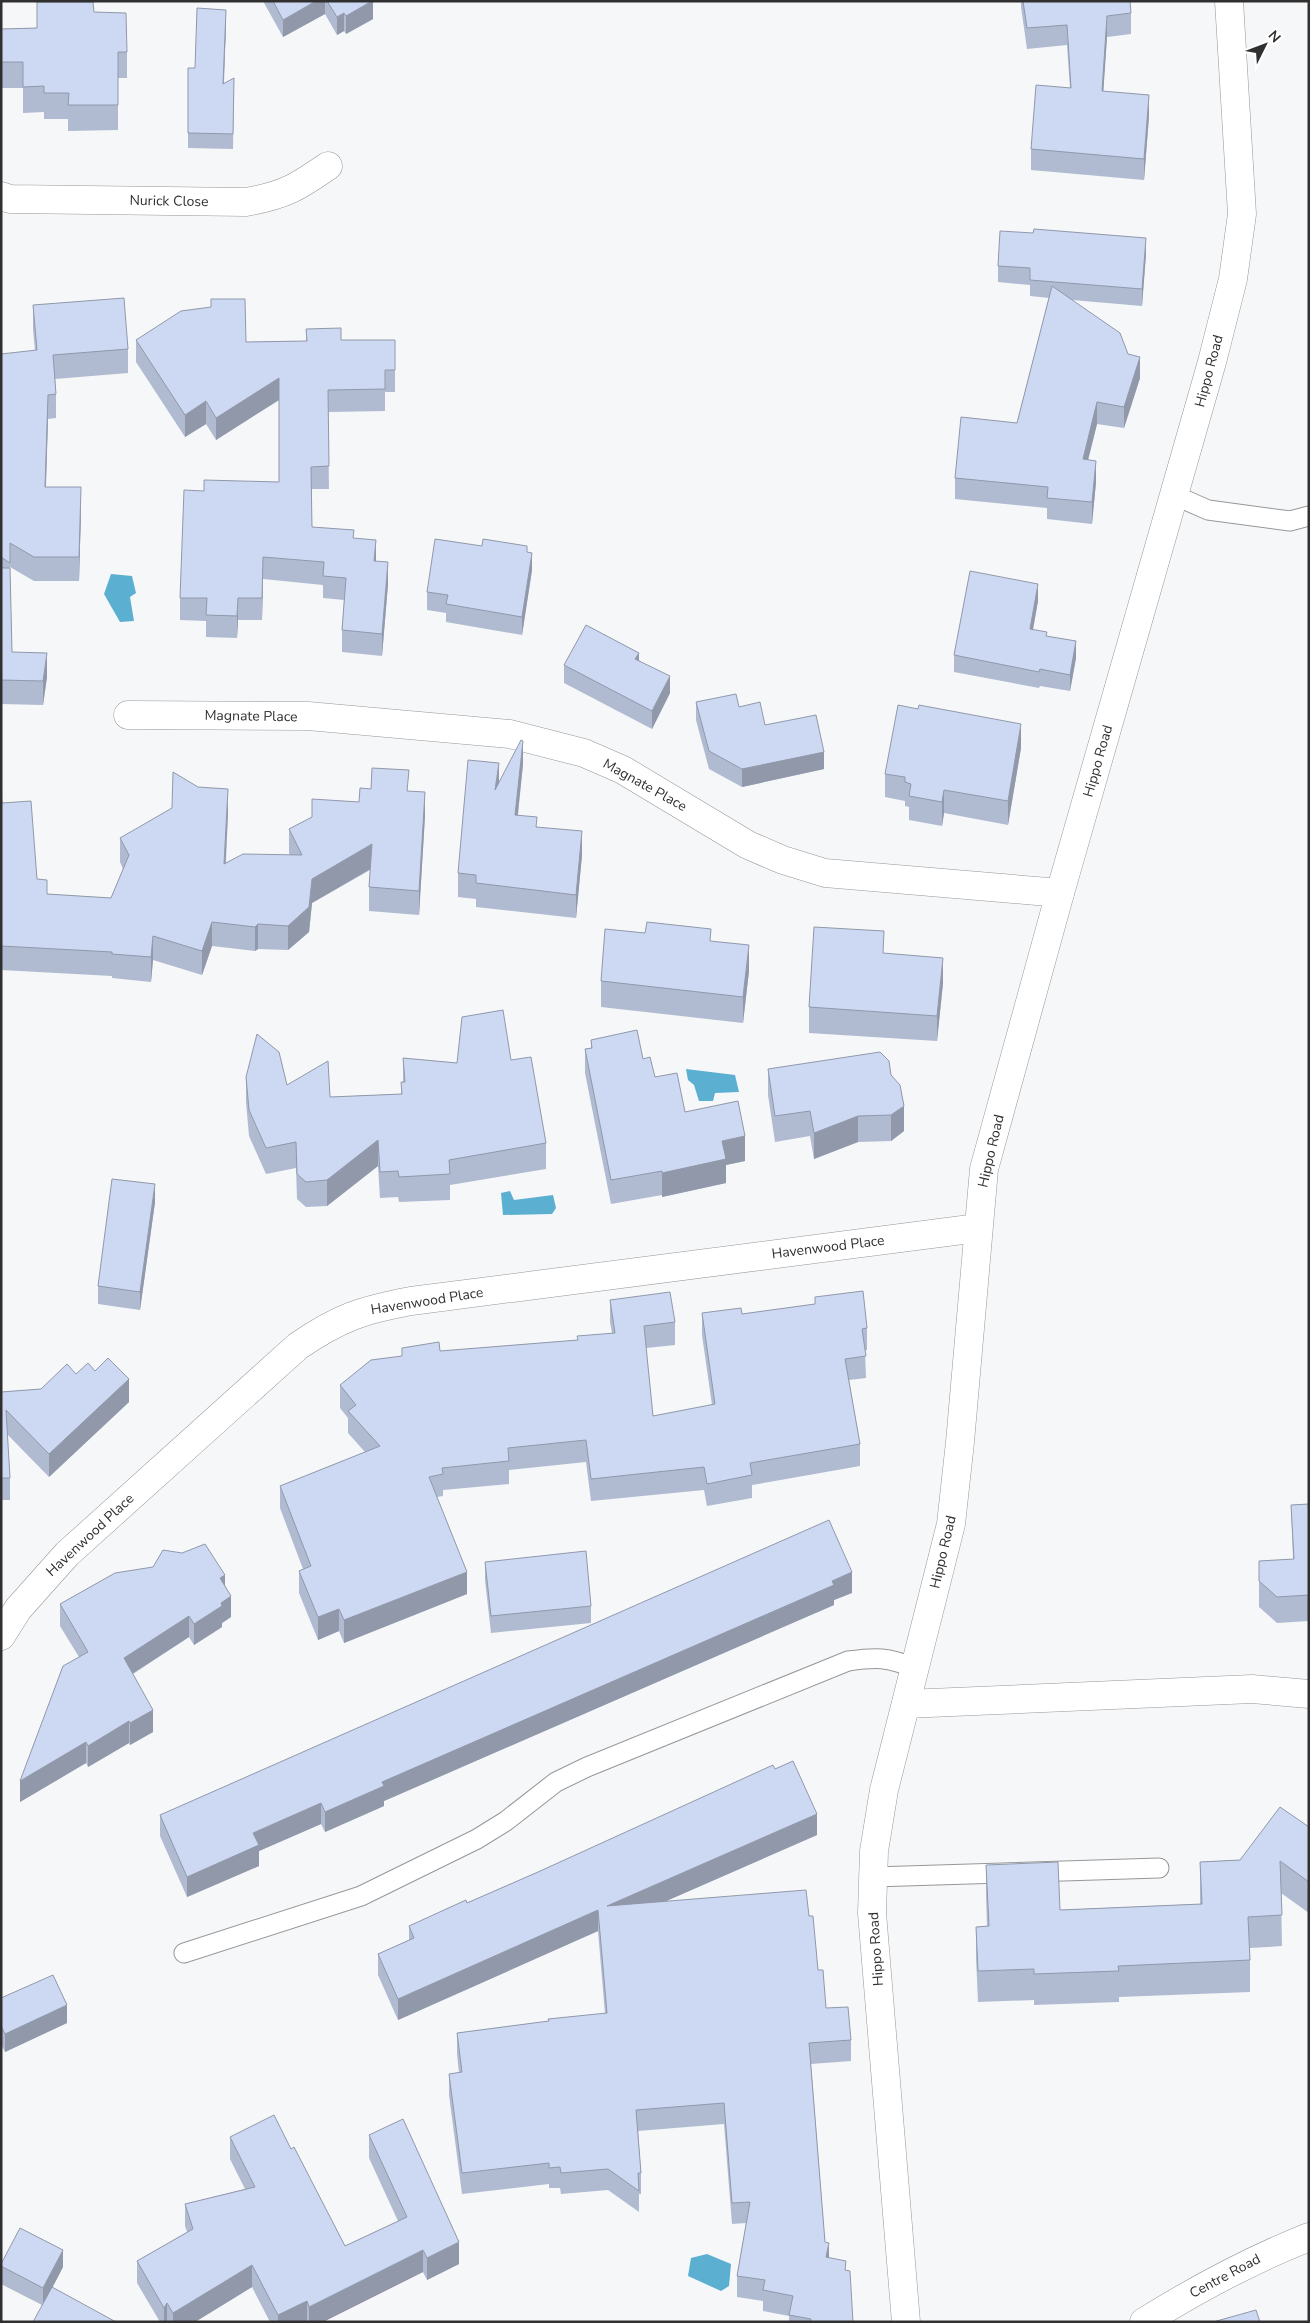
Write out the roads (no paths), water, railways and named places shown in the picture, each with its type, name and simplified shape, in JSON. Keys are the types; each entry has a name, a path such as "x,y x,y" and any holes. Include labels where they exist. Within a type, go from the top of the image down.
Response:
{"street":[{"name":"Hippo Road","path":"906,2322 872,1913 874,1851 884,1790 950,1524 960,1442 984,1169 1060,893 1212,362 1233,278 1242,214 1229,1"},
{"name":"Nurick Close","path":"1,196 10,199 246,202 271,198 293,190 328,166"},
{"name":"Magnate Place","path":"128,715 308,716 510,734 584,753 622,770 748,845 783,860 825,873 1060,893"},
{"name":"Havenwood Place","path":"1,1636 18,1609 67,1554 298,1346 329,1325 368,1309 411,1301 978,1228"},
{"path":"906,1704 1252,1689 1309,1694"},
{"name":"Centre Road","path":"1144,2322 1224,2275 1262,2256 1309,2237"}],"lane":[{"path":"1174,496 1208,510 1290,521 1309,516"},
{"path":"184,1953 361,1896 477,1839 506,1821 556,1782 587,1767 848,1661 873,1658 892,1659 915,1668"},
{"path":"873,1878 1159,1868"}],"water":[{"path":"111,574 132,576 136,593 130,597 134,621 120,622 104,594"},
{"path":"686,1069 735,1075 739,1092 715,1093 713,1101 699,1101 694,1085 688,1080"},
{"path":"510,1191 514,1200 553,1195 556,1208 552,1214 503,1215 501,1193"},
{"path":"707,2254 731,2264 729,2286 721,2291 688,2276 691,2258"}]}
